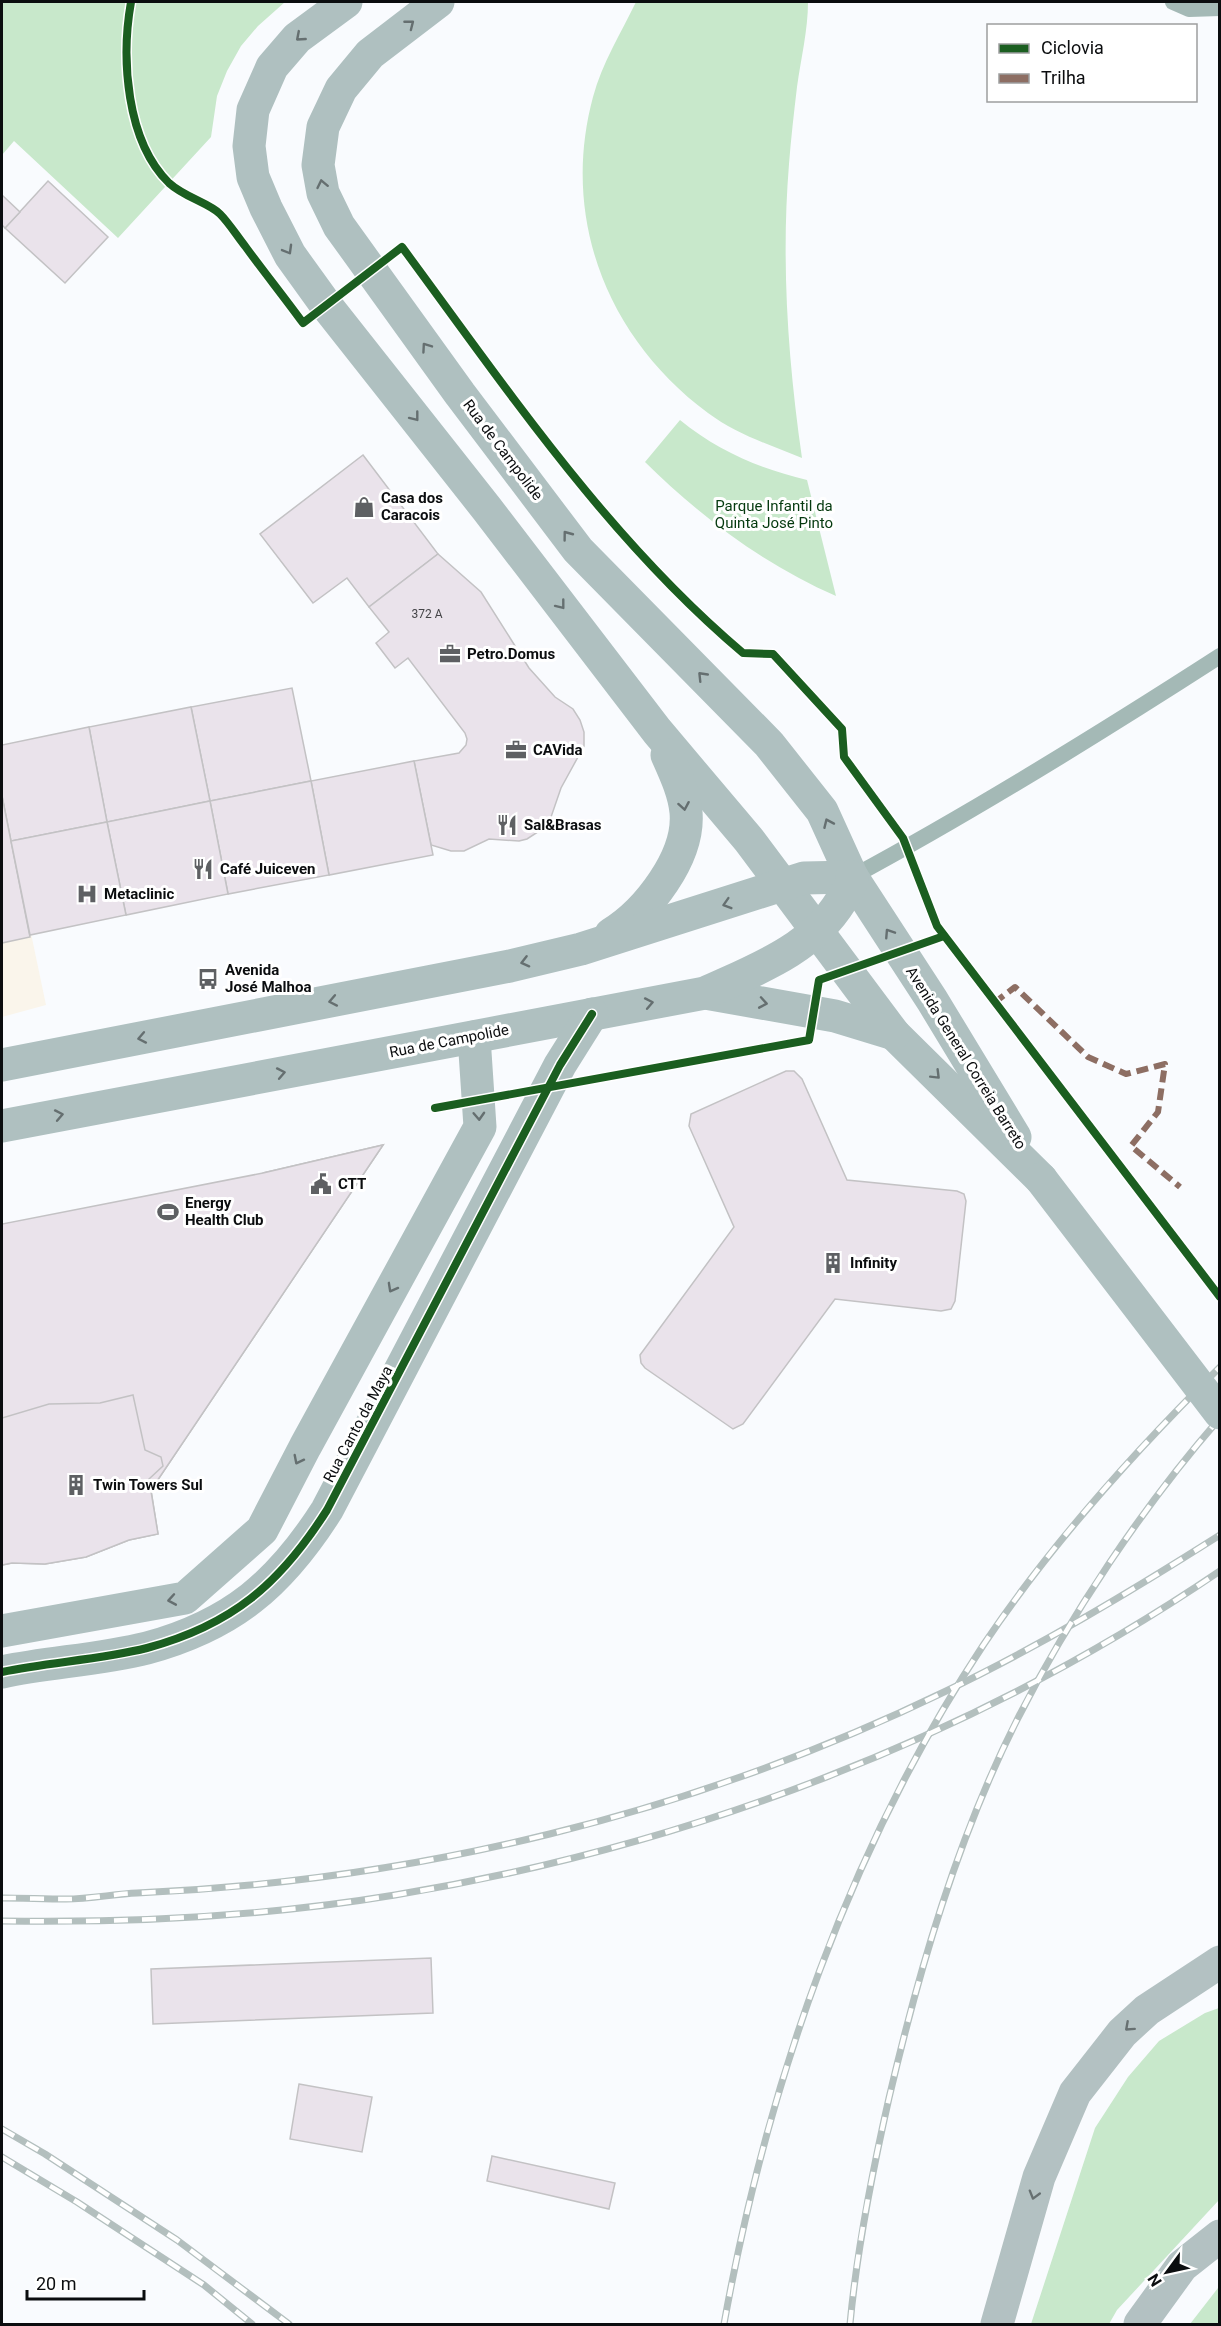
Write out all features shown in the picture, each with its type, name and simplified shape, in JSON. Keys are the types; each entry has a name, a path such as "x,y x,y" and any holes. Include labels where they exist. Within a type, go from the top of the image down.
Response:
{"highway":[{"path":"999,2320 1039,2177 1075,2093 1122,2033 1147,2010 1220,1962"},
{"path":"1175,1991 1220,1980"},
{"path":"1140,2325 1182,2266 1220,2236"}],"main road":[{"path":"346,2 297,38 278,60 272,67 253,110 249,146 254,177 266,208 290,255 326,305 487,509 657,731 749,840 810,920"},
{"name":"Rua de Campolide","path":"2,1126 705,993 787,954 810,920 838,906 852,883 852,877 822,811 769,744 578,550 460,394 339,226 323,193 318,165 322,127 341,89 370,54 438,2"},
{"path":"581,949 627,924 645,906 676,859 685,835 686,812 679,784 657,731"},
{"path":"2,1065 498,968 581,949 804,878 852,877"},
{"name":"Avenida General Correia Barreto","path":"852,877 932,1000 1041,1179 1220,1413"},
{"name":"Avenida General Correia Barreto","path":"810,920 894,1034 1041,1179"},
{"path":"705,993 835,1016 894,1034"},
{"name":"Rua Canto da Maya","path":"2,1672 144,1648 183,1637 212,1625 251,1600 306,1544 349,1469 560,1065 592,1014"},
{"path":"2,1631 185,1598 262,1530 480,1127 474,1036"}],"lane":[{"path":"1173,2 1189,9 1220,8"},
{"path":"852,877 929,836 1098,735 1220,656"}],"shaded area":[{"path":"2,795 46,1005 2,1017"}],"green space":[{"path":"2,2 285,2 258,26 241,46 227,71 217,96 211,137 118,238 14,141 2,155"},
{"path":"636,2 808,2 791,145 786,238 787,311 802,458 730,427 708,413 673,383 643,350 619,313 601,273 589,231 583,187 584,143 597,84"},
{"name":"Parque Infantil da Quinta José Pinto","path":"680,420 709,441 740,458 807,480 836,596 783,569 734,538 688,502 645,462"},
{"path":"1219,2008 1219,2200 1117,2310 1109,2324 1031,2324 1095,2128 1128,2077 1159,2041 1205,2013"},
{"path":"1219,2286 1219,2324 1190,2324 1218,2288"}],"building":[{"path":"48,181 108,237 65,283 5,228"},
{"path":"2,195 20,212 5,228 2,225"},
{"path":"363,455 438,554 369,607 347,578 313,603 260,534"},
{"path":"438,554 481,592 529,668 555,697 573,709 584,732 584,746 561,788 550,820 544,828 527,839 519,841 489,839 464,851 451,851 431,845 414,761 459,753 466,745 467,739 465,733 408,658 395,668 376,643 389,632 369,607"},
{"path":"292,688 311,781 210,801 191,707"},
{"path":"191,707 210,801 107,822 89,727"},
{"path":"89,727 107,822 11,841 2,796 2,745"},
{"path":"414,761 433,855 329,875 311,781"},
{"path":"311,781 329,875 228,894 210,801"},
{"path":"2,796 30,937 2,943"},
{"path":"210,801 228,894 126,915 107,822"},
{"path":"107,822 126,915 30,935 11,841"},
{"name":"Infinity","path":"786,1071 794,1071 802,1079 847,1180 957,1191 964,1194 966,1201 955,1301 951,1309 941,1311 835,1299 743,1424 733,1429 645,1368 641,1363 640,1355 734,1227 689,1126 691,1114"},
{"path":"383,1145 151,1490 149,1479 163,1466 161,1457 145,1450 133,1395 100,1403 250,1177 257,1182 263,1173"},
{"path":"383,1145 151,1490 158,1534 129,1540 86,1557 45,1564 2,1565 2,1224 263,1173"},
{"name":"Twin Towers Sul","path":"133,1395 145,1450 161,1457 163,1466 149,1479 158,1534 129,1540 86,1557 45,1564 2,1565 2,1418 49,1404 100,1403"},
{"path":"431,1958 433,2013 153,2024 151,1969"},
{"path":"299,2084 372,2097 362,2152 290,2139"},
{"path":"492,2156 615,2183 609,2209 487,2181"}],"railway":[{"path":"724,2324 742,2235 764,2146 790,2058 820,1971 854,1886 892,1803 936,1722 984,1644 1037,1570 1125,1466 1220,1367"},
{"path":"850,2324 866,2211 901,2050 942,1906 976,1811 1037,1681 1084,1602 1163,1488 1220,1418"},
{"path":"2,1898 84,1898 241,1886 345,1874 449,1856 551,1834 651,1806 751,1773 848,1735 944,1692 1084,1618 1220,1535"},
{"path":"2,1921 100,1921 199,1917 298,1908 395,1895 504,1874 612,1848 719,1815 825,1778 928,1734 1028,1685 1126,1631 1220,1571"},
{"path":"2,2129 45,2154 177,2240 289,2324"},
{"path":"2,2157 77,2202 204,2285 252,2324"}],"marked path":[{"path":"994,1003 1015,987 1088,1057 1126,1074 1165,1064 1158,1112 1131,1146 1180,1187"}],"cycle path":[{"path":"131,2 127,73 135,122 155,165 169,183 220,214 303,323 402,247 520,408 603,512 694,609 743,653 773,654 842,729 844,757 903,838 937,926 1220,1297"},
{"path":"435,1108 809,1040 819,980 944,936"},
{"path":"2,1672 129,1652 177,1639 229,1614 272,1580 291,1560 327,1510 560,1065 592,1014"}],"place":[{"name":"Casa dos Caracois","path":"364,507"},
{"name":"Petro.Domus","path":"450,654"},
{"name":"CAVida","path":"516,750"},
{"name":"Sal&Brasas","path":"507,825"},
{"name":"Café Juiceven","path":"203,869"},
{"name":"Metaclinic","path":"87,894"},
{"name":"Avenida José Malhoa","path":"208,979"},
{"name":"CTT","path":"321,1184"},
{"name":"Energy Health Club","path":"168,1212"},
{"name":"Infinity","path":"833,1263"},
{"name":"Twin Towers Sul","path":"76,1485"}]}
